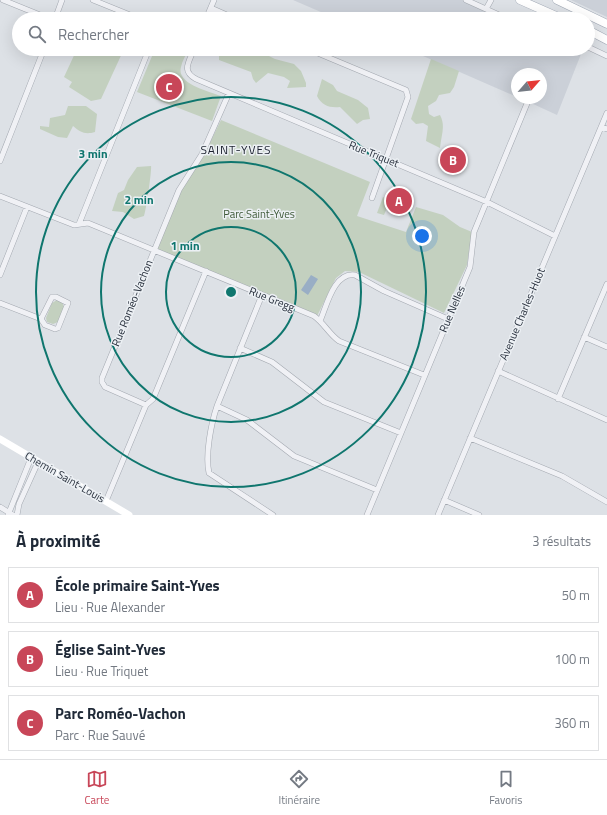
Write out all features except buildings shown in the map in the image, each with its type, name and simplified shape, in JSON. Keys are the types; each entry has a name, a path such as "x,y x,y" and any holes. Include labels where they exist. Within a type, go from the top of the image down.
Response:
{"main road":[{"path":"520,0 547,12"},
{"path":"557,0 582,12"},
{"path":"595,18 607,24"},
{"path":"595,34 607,40"}],"street":[{"path":"3,0 33,12"},
{"path":"58,12 62,0"},
{"path":"93,0 123,12"},
{"path":"209,12 214,0"},
{"path":"466,0 478,3 491,12"},
{"path":"486,10 491,0"},
{"path":"211,8 220,12"},
{"path":"595,50 607,56"},
{"path":"0,161 41,56"},
{"path":"79,224 146,56"},
{"name":"Rue Triquet","path":"191,56 187,65 190,76 487,202 555,236"},
{"path":"325,56 406,90 408,93 408,97 372,198"},
{"name":"Rue Roméo-Vachon","path":"146,405 106,387 102,382 102,378 179,190 202,154 229,93"},
{"name":"Rue Nelles","path":"367,515 470,267 474,232 527,104"},
{"name":"Avenue Charles-Huot","path":"438,515 607,113"},
{"path":"602,126 607,129"},
{"name":"Rue Gregg","path":"0,196 74,224 88,223 206,271 320,321 332,336 339,341 424,375"},
{"path":"0,273 27,207"},
{"path":"106,501 146,405 153,399 206,271"},
{"path":"320,321 338,281 345,275 349,274 355,275 384,291 448,319"},
{"path":"558,399 607,284"},
{"path":"262,295 217,406 207,464 209,474 273,515"},
{"path":"0,302 41,318 46,325 53,329 58,328 68,303 56,297 52,297 41,318"},
{"path":"584,337 607,347"},
{"path":"240,348 272,362 324,402 401,433"},
{"path":"498,371 607,420"},
{"path":"217,406 246,420 294,456 377,490"},
{"path":"470,438 562,476 607,502"},
{"name":"Chemin Saint-Louis","path":"0,439 129,515"},
{"path":"0,507 10,514 31,458"},
{"path":"17,515 19,504 38,462"},
{"path":"444,500 479,515"}],"shaded area":[{"path":"293,0 466,0 493,12 321,12"},
{"path":"571,0 607,0 607,17"},
{"path":"423,56 580,56 557,115 533,104 547,104 547,68 511,68 511,94"}],"green space":[{"path":"74,56 121,56 101,99 91,101 69,87 72,82 64,77"},
{"path":"152,56 185,56 181,67 183,78 195,86 221,96 212,121 137,92"},
{"path":"219,56 269,56 294,64 301,71 306,87 287,88 290,81 284,77 268,73 256,83 251,72 219,60"},
{"path":"431,59 459,71 454,87 450,93 439,95 436,101 428,106 429,114 434,117 440,115 442,119 443,127 440,148 426,141 428,126 423,123 416,124 411,119"},
{"path":"322,79 333,85 337,91 358,100 368,108 370,119 363,120 357,124 340,107 330,107 321,102 317,96"},
{"path":"68,106 86,106 97,114 95,132 83,132 73,126 67,138 58,137 40,129 40,126 49,127 50,118 65,115"},
{"name":"Parc Saint-Yves","path":"221,120 370,182 357,216 406,232 416,207 443,215 460,227 472,232 467,265 444,313 359,272 345,271 336,278 317,316 155,249 177,196 204,155"},
{"path":"151,166 149,191 144,216 134,219 123,212 112,211 118,193 124,190 128,180 137,167"},
{"path":"383,197 390,200 384,215 377,213"},
{"path":"57,300 62,302 64,307 58,322 53,324 47,322 46,318 52,303"}],"water":[{"path":"311,275 318,279 308,295 301,290"}],"place":[{"name":"Parc Roméo-Vachon","path":"169,87"},
{"name":"Église Saint-Yves","path":"453,160"},
{"name":"École primaire Saint-Yves","path":"399,201"}],"district":[{"name":"SAINT-YVES","path":"236,150"}]}
